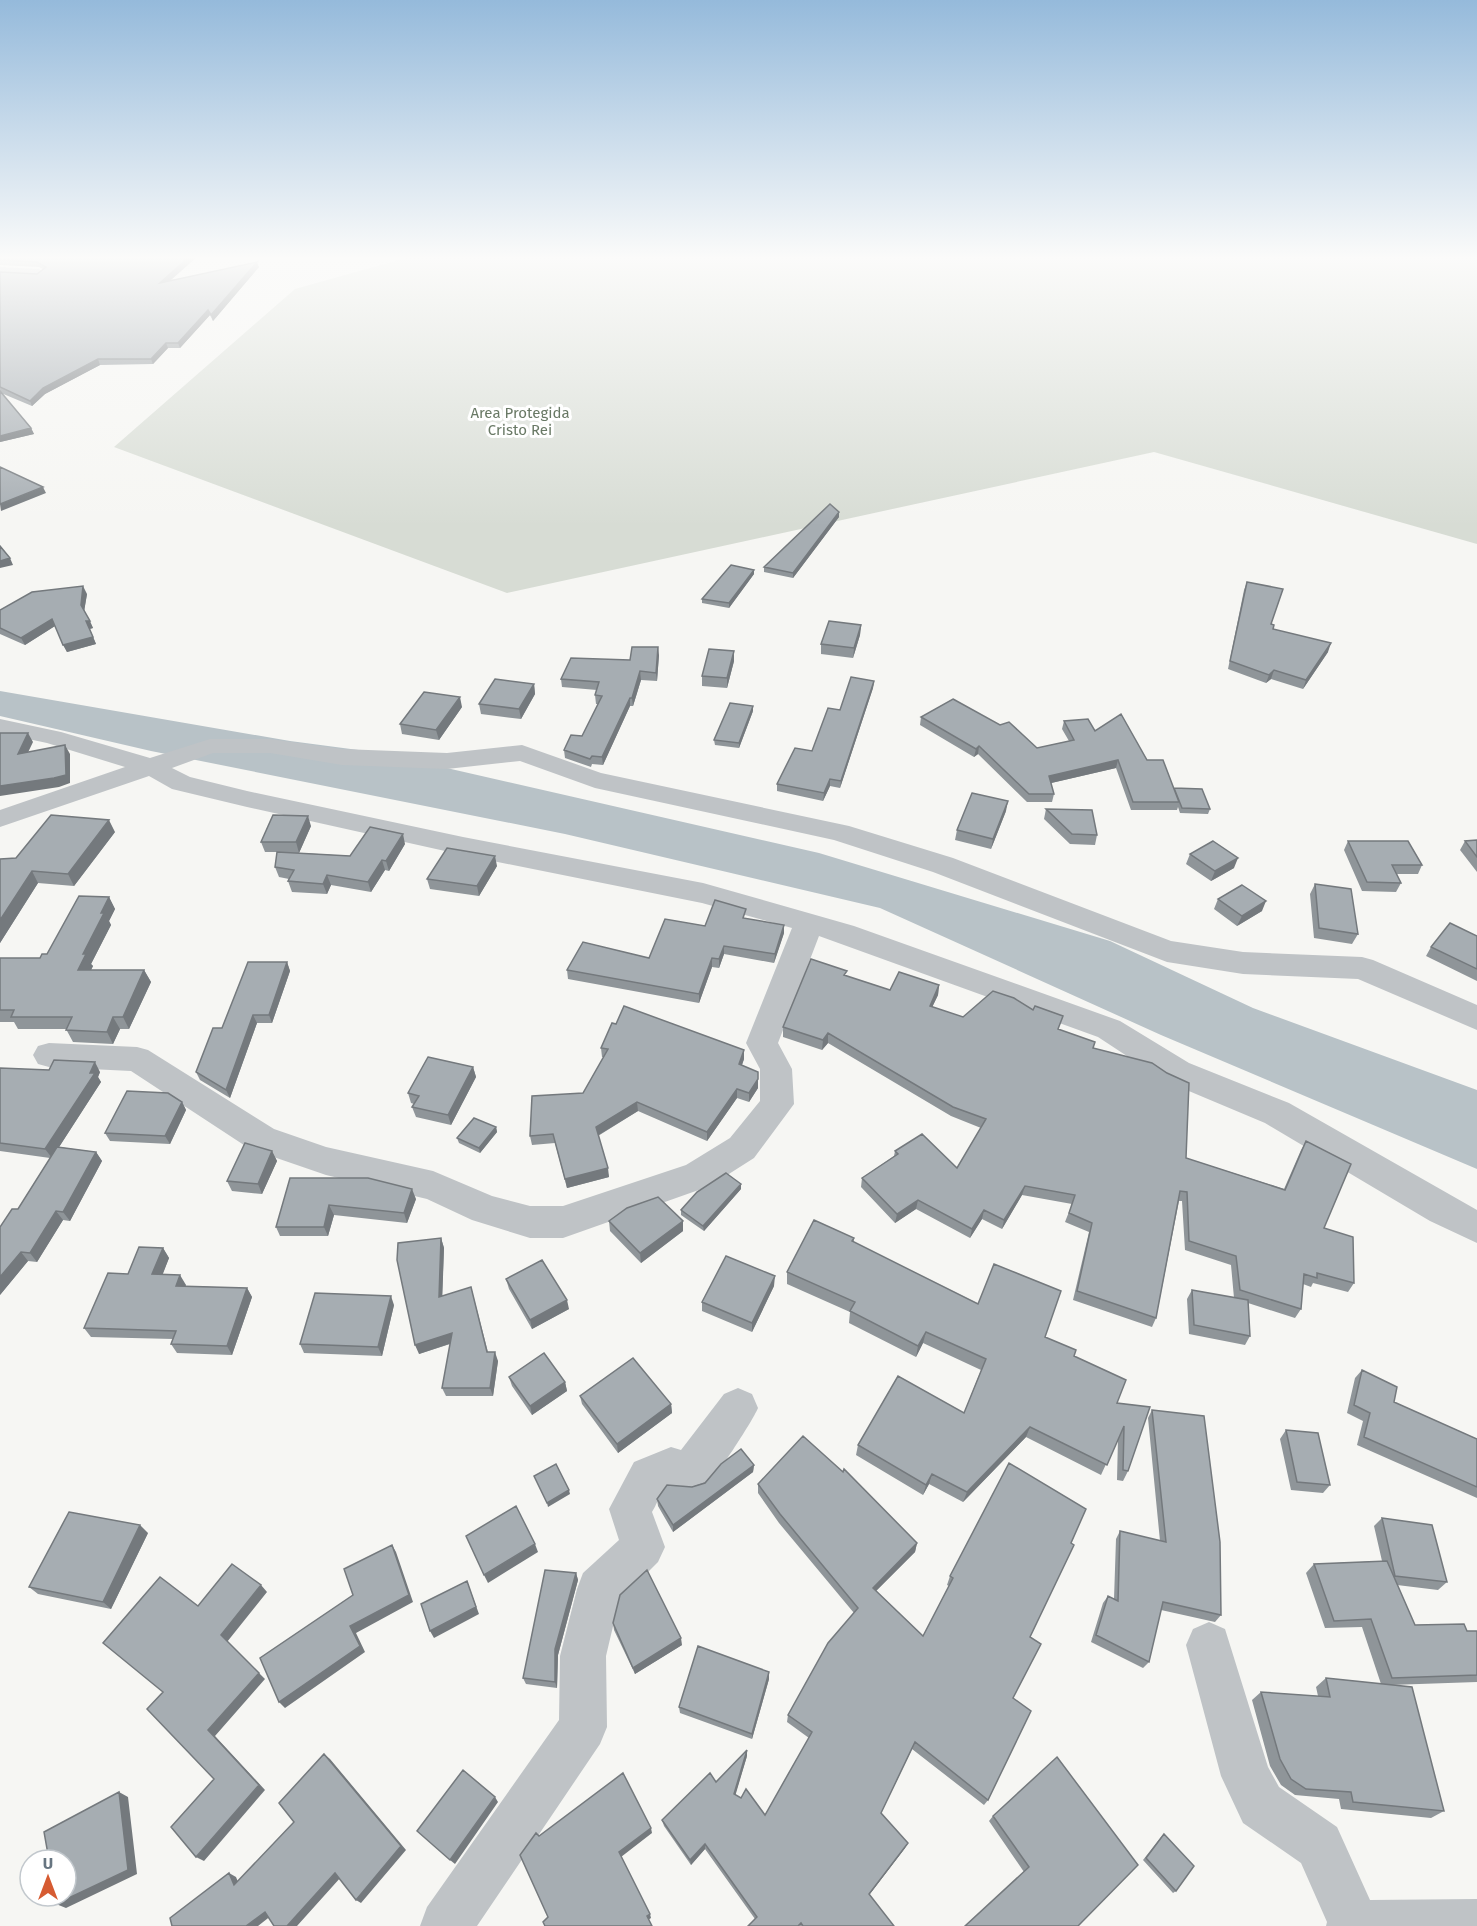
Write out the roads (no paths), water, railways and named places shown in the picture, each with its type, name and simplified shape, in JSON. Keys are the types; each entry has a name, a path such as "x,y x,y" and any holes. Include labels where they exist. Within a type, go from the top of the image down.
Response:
{"street":[{"path":"0,726 52,736 152,767 181,783 463,846 703,893 844,933 1108,1029 1177,1072 1276,1113 1443,1210 1477,1227"},
{"path":"0,819 210,746 270,746 342,757 447,760 522,753 596,780 839,832 943,865 1167,951 1243,963 1362,968 1477,1018"},
{"path":"49,1055 137,1059 262,1139 327,1161 433,1186 484,1209 530,1222 563,1222 698,1176 742,1148 777,1104 776,1068 762,1043 808,923"},
{"path":"446,1926 583,1727 583,1656 599,1589 643,1547 630,1509 649,1477 671,1468 690,1473 738,1408"},
{"path":"1209,1646 1246,1776 1261,1805 1319,1845 1353,1925 1477,1925"}],"park label":[{"name":"Area Protegida Cristo Rei","path":"520,422"}]}
